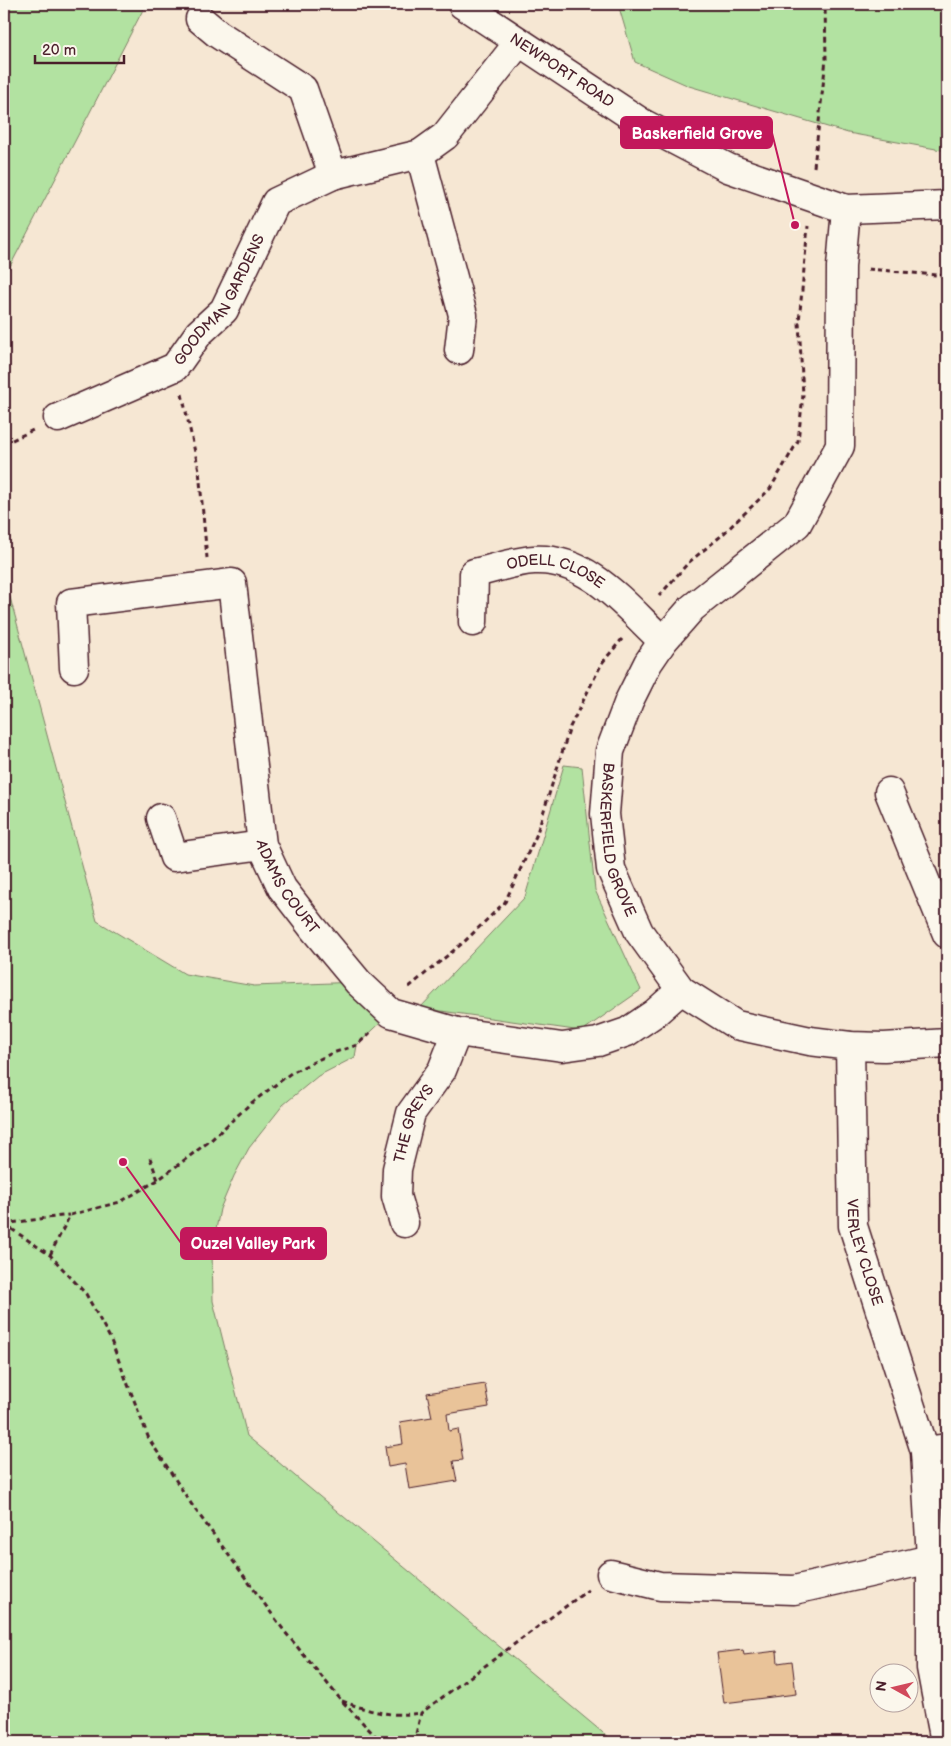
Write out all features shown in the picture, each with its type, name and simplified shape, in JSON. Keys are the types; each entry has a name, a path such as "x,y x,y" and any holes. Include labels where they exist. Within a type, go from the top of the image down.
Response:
{"street":[{"name":"NEWPORT ROAD","path":"462,4 651,127 728,168 846,209 947,205"},
{"path":"200,19 218,34 303,89 333,175"},
{"name":"GOODMAN GARDENS","path":"58,418 175,367 200,333 224,310 276,202 333,175 420,154 445,136 519,42"},
{"path":"420,154 463,315 459,350"},
{"name":"BASKERFIELD GROVE","path":"846,209 840,267 840,446 797,524 692,608 663,641 648,663 629,701 610,751 605,814 611,869 639,932 681,990 736,1025 801,1040 850,1046 884,1047 947,1042"},
{"name":"ODELL CLOSE","path":"473,622 474,573 535,560 571,565 593,575 663,641"},
{"name":"ADAMS COURT","path":"74,668 71,603 232,584 262,845 282,888 358,982 392,1013 457,1032 562,1047 598,1042 627,1032 655,1013 681,990"},
{"path":"889,792 947,934"},
{"path":"161,818 174,856 262,845"},
{"name":"THE GREYS","path":"404,1223 396,1196 397,1169 411,1113 442,1070 457,1032"},
{"name":"VERLEY CLOSE","path":"850,1046 853,1226 936,1449 930,1559 931,1668 945,1742"},
{"path":"611,1574 660,1586 794,1590 930,1559"}],"path":[{"path":"810,198 826,59 825,4"},
{"path":"804,264 947,276"},
{"path":"175,367 199,470 210,586"},
{"path":"4,1224 70,1215 120,1202 158,1180 211,1140 250,1104 291,1073 330,1054 357,1045 392,1013"},
{"path":"150,1158 158,1180"},
{"path":"50,1255 70,1215"},
{"path":"4,1224 50,1255 86,1294 110,1338 149,1439 192,1505 285,1632 341,1700 381,1742"},
{"path":"341,1700 368,1711 396,1716 421,1713 611,1574"},
{"path":"414,1742 421,1713"}],"green space":[{"path":"4,4 146,4 4,278"},
{"path":"618,4 947,4 947,151 848,133 689,86 635,62"},
{"path":"4,575 97,921 185,974 254,986 358,982 391,1013 357,1045 355,1057 318,1076 283,1105 249,1148 234,1176 220,1209 212,1250 213,1301 247,1436 614,1742 4,1742"},
{"path":"564,765 582,767 595,890 641,990 582,1031 420,1008 525,897"}],"building":[{"path":"485,1384 489,1407 447,1414 449,1431 458,1429 463,1460 453,1461 457,1481 409,1489 405,1464 388,1467 385,1447 403,1444 400,1422 432,1417 427,1393"},
{"path":"743,1650 744,1655 777,1651 778,1663 792,1661 796,1694 724,1703 717,1653"}],"place":[{"name":"Baskerfield Grove","path":"795,225"},
{"name":"Ouzel Valley Park","path":"123,1162"}]}
